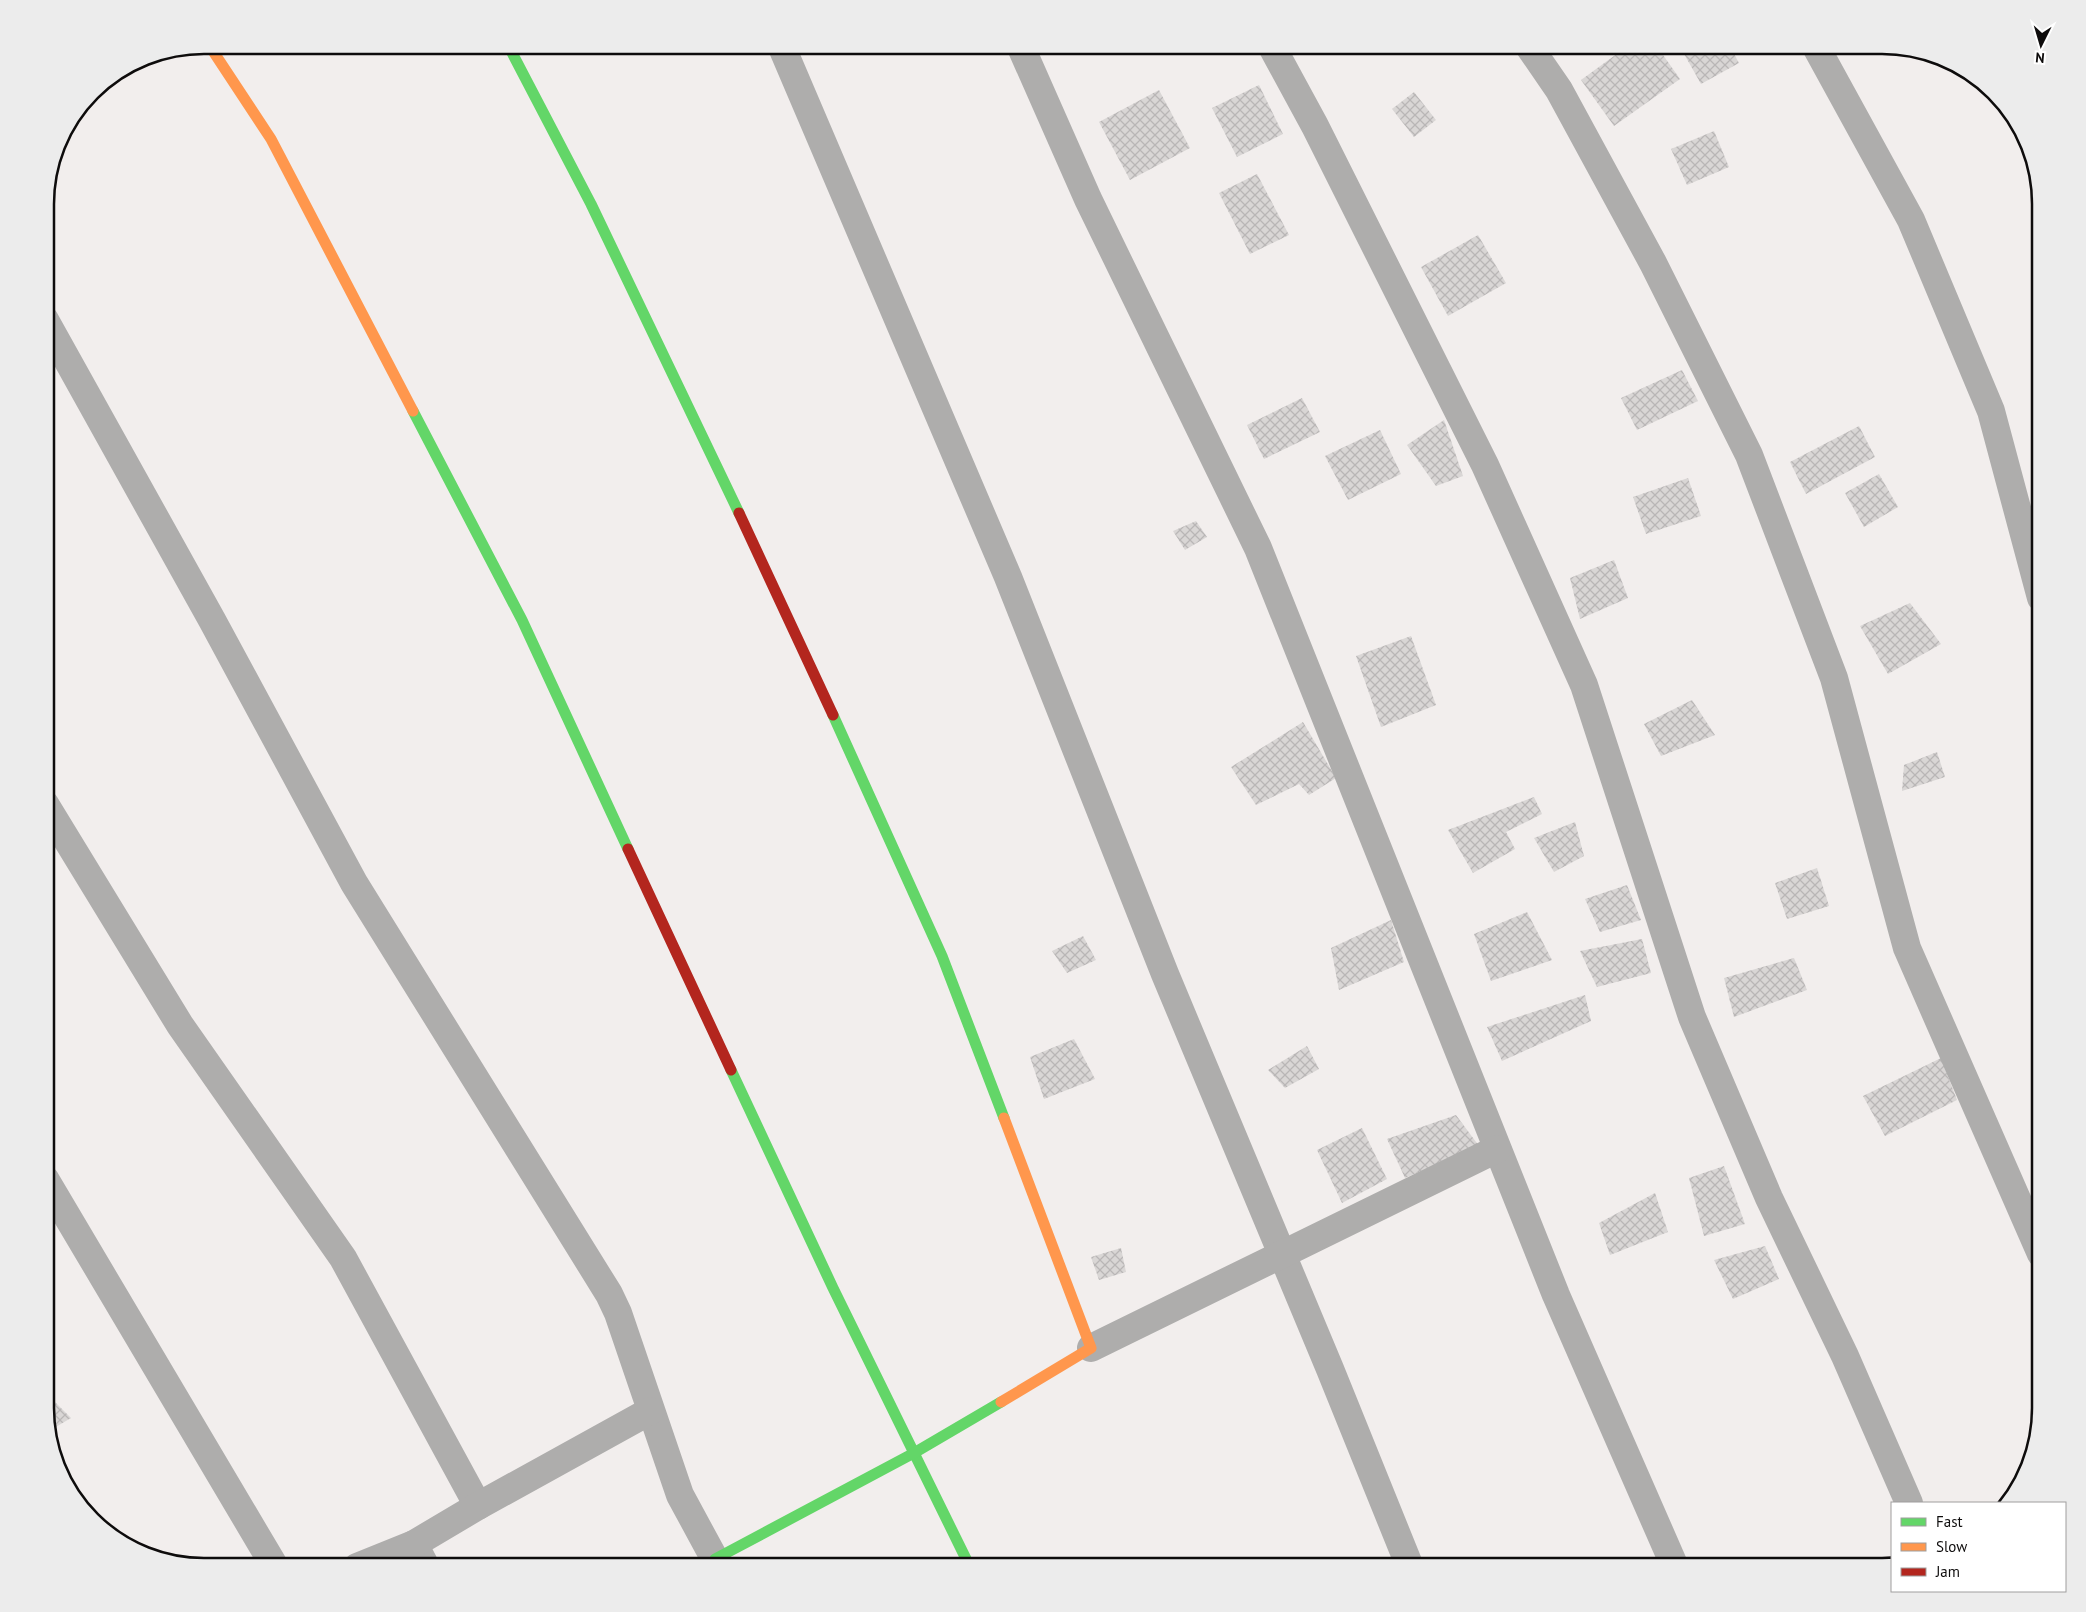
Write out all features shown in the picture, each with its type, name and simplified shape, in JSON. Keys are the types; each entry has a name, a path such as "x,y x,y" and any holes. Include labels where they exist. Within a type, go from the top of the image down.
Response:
{"street":[{"path":"215,54 271,139 522,620 828,1279 966,1558"},
{"path":"513,54 591,204 785,608 934,938 1091,1348"},
{"path":"785,54 1008,577 1165,974 1282,1253 1406,1558"},
{"path":"1024,54 1088,199 1258,548 1556,1295 1672,1558"},
{"path":"1276,54 1315,126 1485,465 1584,685 1692,1017 1769,1198 1845,1356 1909,1502"},
{"path":"1534,54 1559,90 1653,263 1748,455 1834,678 1908,948 2032,1233"},
{"path":"1820,54 1910,220 1991,411 2032,564"},
{"path":"54,336 212,620 354,883 609,1294 618,1313 680,1495 714,1558"},
{"path":"54,819 180,1025 343,1258 478,1506"},
{"path":"726,1558 914,1453 1091,1348 1497,1149"},
{"path":"54,1193 269,1558"},
{"path":"420,1556 478,1506 650,1411"}],"building":[{"path":"1617,54 1662,54 1680,79 1614,126 1581,80"},
{"path":"1684,54 1734,54 1739,63 1701,84"},
{"path":"1259,85 1283,134 1237,157 1212,108"},
{"path":"1159,90 1190,148 1130,180 1099,122"},
{"path":"1414,92 1436,120 1414,137 1392,109"},
{"path":"1714,131 1729,167 1687,185 1671,149"},
{"path":"1257,174 1289,235 1250,254 1219,193"},
{"path":"1478,235 1506,283 1448,316 1421,267"},
{"path":"1682,370 1698,401 1637,430 1621,398"},
{"path":"1302,398 1320,432 1264,459 1247,425"},
{"path":"1444,420 1463,476 1436,486 1407,445"},
{"path":"1859,426 1875,457 1806,494 1790,462"},
{"path":"1380,430 1401,474 1348,500 1325,456"},
{"path":"1879,474 1898,507 1864,527 1845,493"},
{"path":"1688,478 1701,516 1646,534 1633,497"},
{"path":"1196,521 1207,537 1185,550 1173,531"},
{"path":"1614,560 1628,598 1580,619 1570,578"},
{"path":"1910,603 1941,644 1888,674 1860,626"},
{"path":"1411,636 1436,705 1381,727 1356,656"},
{"path":"1692,700 1715,735 1661,756 1644,724"},
{"path":"1303,722 1336,778 1309,795 1299,784 1256,805 1231,767"},
{"path":"1937,752 1945,777 1902,791 1904,765"},
{"path":"1534,797 1542,814 1506,832 1515,849 1473,873 1448,830"},
{"path":"1575,822 1584,856 1554,872 1534,838"},
{"path":"1817,868 1829,906 1787,919 1775,883"},
{"path":"1627,885 1641,920 1600,932 1585,899"},
{"path":"1527,912 1552,960 1491,981 1474,934"},
{"path":"1391,920 1404,962 1339,990 1331,948"},
{"path":"1083,936 1096,960 1067,973 1052,951"},
{"path":"1642,939 1651,973 1597,987 1580,951"},
{"path":"1794,958 1807,990 1734,1017 1724,978"},
{"path":"1585,995 1591,1021 1502,1061 1487,1027"},
{"path":"1074,1039 1095,1079 1044,1099 1030,1057"},
{"path":"1307,1046 1319,1069 1285,1088 1268,1070"},
{"path":"1941,1058 1957,1100 1885,1136 1863,1096"},
{"path":"1456,1115 1479,1146 1405,1178 1387,1139"},
{"path":"1362,1128 1387,1179 1342,1203 1317,1150"},
{"path":"1724,1166 1745,1224 1704,1236 1689,1178"},
{"path":"1655,1193 1668,1232 1610,1255 1599,1223"},
{"path":"1765,1246 1779,1279 1733,1299 1714,1260"},
{"path":"1121,1248 1126,1272 1099,1280 1091,1257"},
{"path":"54,1401 71,1418 55,1427"}],"traffic: fast":[{"path":"513,54 591,204 739,513"},
{"path":"413,411 522,620 628,849"},
{"path":"833,715 942,956 1004,1118"},
{"path":"731,1070 833,1288 966,1558"},
{"path":"717,1558 914,1453 1001,1402"}],"traffic: slow":[{"path":"215,54 271,139 413,411"},
{"path":"1001,1402 1091,1348 1004,1118"}],"traffic: jam":[{"path":"739,513 833,715"},
{"path":"628,849 731,1070"}]}
